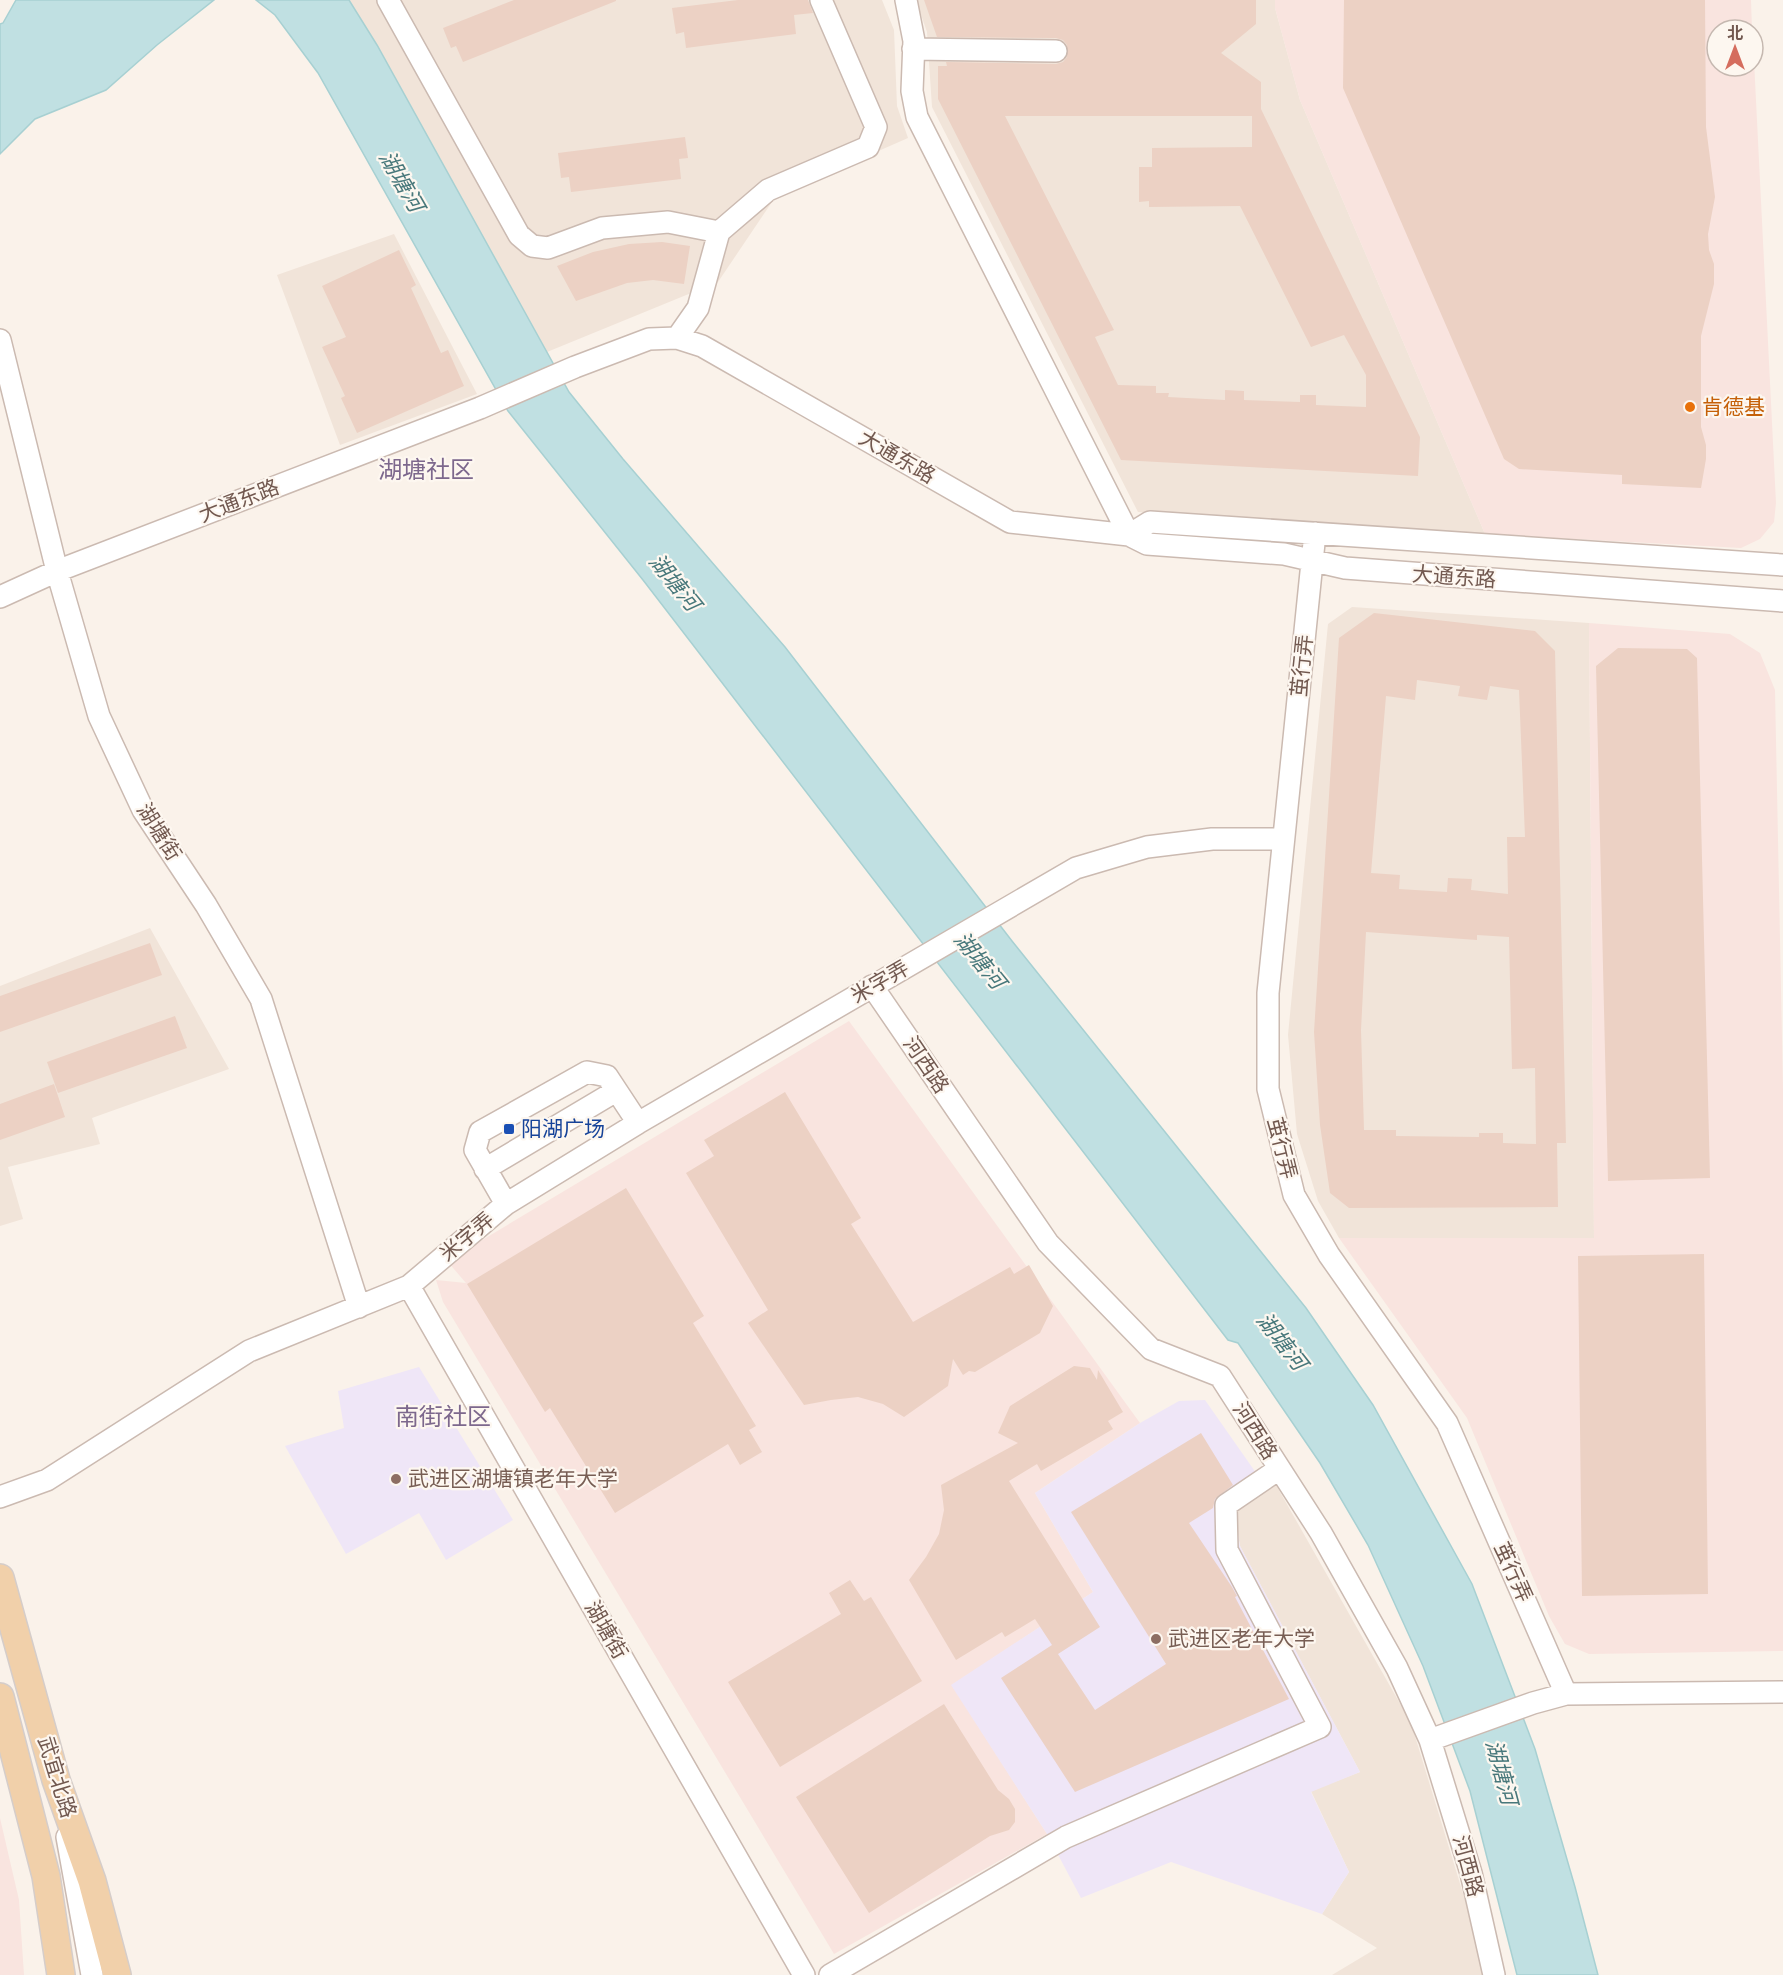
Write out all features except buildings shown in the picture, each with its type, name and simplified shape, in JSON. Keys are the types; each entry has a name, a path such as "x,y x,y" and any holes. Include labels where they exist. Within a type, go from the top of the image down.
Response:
{"main road":[{"name":"武宜北路","path":"0,1578 56,1780 92,1881 117,1975"},
{"name":"武宜北路","path":"0,1696 46,1876 61,1975"}],"street":[{"path":"388,0 519,234 532,246 548,248 602,228 668,222 719,232"},
{"path":"677,338 698,308 719,232 768,190 868,147 876,127 821,0"},
{"path":"906,0 913,50 912,91 917,117 1129,535"},
{"path":"913,50 1056,51"},
{"name":"大通东路","path":"0,597 57,571 480,408 649,339 677,338 702,346 1010,522 1129,535 1147,544 1284,554 1345,568 1783,601"},
{"name":"湖塘街","path":"0,340 57,571 99,716 143,810 206,905 261,999 358,1307"},
{"name":"大通东路","path":"1129,535 1150,522 1783,565"},
{"name":"茧行弄","path":"1315,533 1314,561 1282,839 1268,993 1268,1089 1294,1195 1329,1256 1446,1424 1566,1694"},
{"name":"米字弄","path":"0,1497 47,1480 249,1351 409,1286 506,1204 638,1123 1076,868 1147,847 1212,839 1282,839"},
{"name":"河西路","path":"872,986 1048,1243 1151,1349 1220,1376 1321,1533 1437,1738 1472,1873 1494,1975"},
{"path":"506,1204 475,1150 480,1132 587,1072 607,1076 638,1123"},
{"path":"485,1169 616,1090"},
{"name":"湖塘街","path":"409,1286 804,1975"},
{"path":"830,1975 1066,1837 1320,1726 1227,1550 1226,1505 1279,1469"},
{"path":"1437,1738 1533,1702 1566,1694 1783,1692"},
{"path":"56,1780 92,1975"}],"shaded area":[{"path":"349,0 882,0 894,30 897,106 908,138 776,196 718,282 547,352 377,45"},
{"path":"916,0 1275,0 1275,8 1300,100 1485,534 1138,512 932,107 927,32"},
{"path":"1275,0 1751,0 1752,18 1705,18 1705,78 1755,78 1776,503 1774,522 1760,539 1741,548 1485,534 1300,100 1275,8"},
{"path":"394,234 477,394 340,445 277,275"},
{"path":"1352,607 1589,623 1594,1238 1339,1238 1318,1201 1297,1134 1288,1035 1328,624"},
{"path":"1589,623 1730,634 1760,653 1775,690 1783,1089 1783,1651 1589,1654 1565,1644 1549,1616 1467,1418 1339,1238 1594,1238"},
{"path":"150,928 229,1069 92,1118 100,1144 8,1167 23,1219 0,1226 0,986"},
{"name":"阳湖广场","path":"849,1021 1140,1423 1035,1493 1093,1592 952,1685 1047,1834 834,1954 443,1302 436,1280 466,1283 447,1261"},
{"name":"武进区湖塘镇老年大学","path":"419,1367 513,1520 446,1560 419,1513 346,1554 285,1446 344,1428 338,1391"},
{"name":"武进区老年大学","path":"1205,1400 1268,1490 1234,1512 1240,1546 1360,1772 1311,1792 1349,1872 1322,1914 1171,1862 1081,1898 1047,1834 951,1685 1093,1592 1035,1493 1140,1423 1179,1401"},
{"path":"1276,1485 1411,1723 1465,1900 1485,1975 1332,1975 1377,1948 1322,1914 1349,1872 1311,1791 1360,1772 1240,1546 1234,1512"},
{"path":"0,1818 19,1900 24,1975 0,1975"}],"water":[{"path":"16,0 214,0 157,45 106,90 35,119 0,154 0,24 3,23"},
{"name":"湖塘河","path":"256,0 349,0 377,45 569,392 623,459 785,647 1012,941 1306,1308 1373,1405 1472,1584 1535,1749 1598,1975 1517,1975 1470,1791 1423,1666 1368,1545 1320,1463 1238,1343 1228,1340 643,580 508,411 318,73 275,15"}],"place":[{"name":"肯德基","path":"1690,407"},
{"name":"阳湖广场","path":"509,1129"},
{"name":"武进区湖塘镇老年大学","path":"396,1479"},
{"name":"武进区老年大学","path":"1156,1639"}],"district":[{"name":"湖塘社区","path":"426,470"},
{"name":"南街社区","path":"443,1417"}]}
